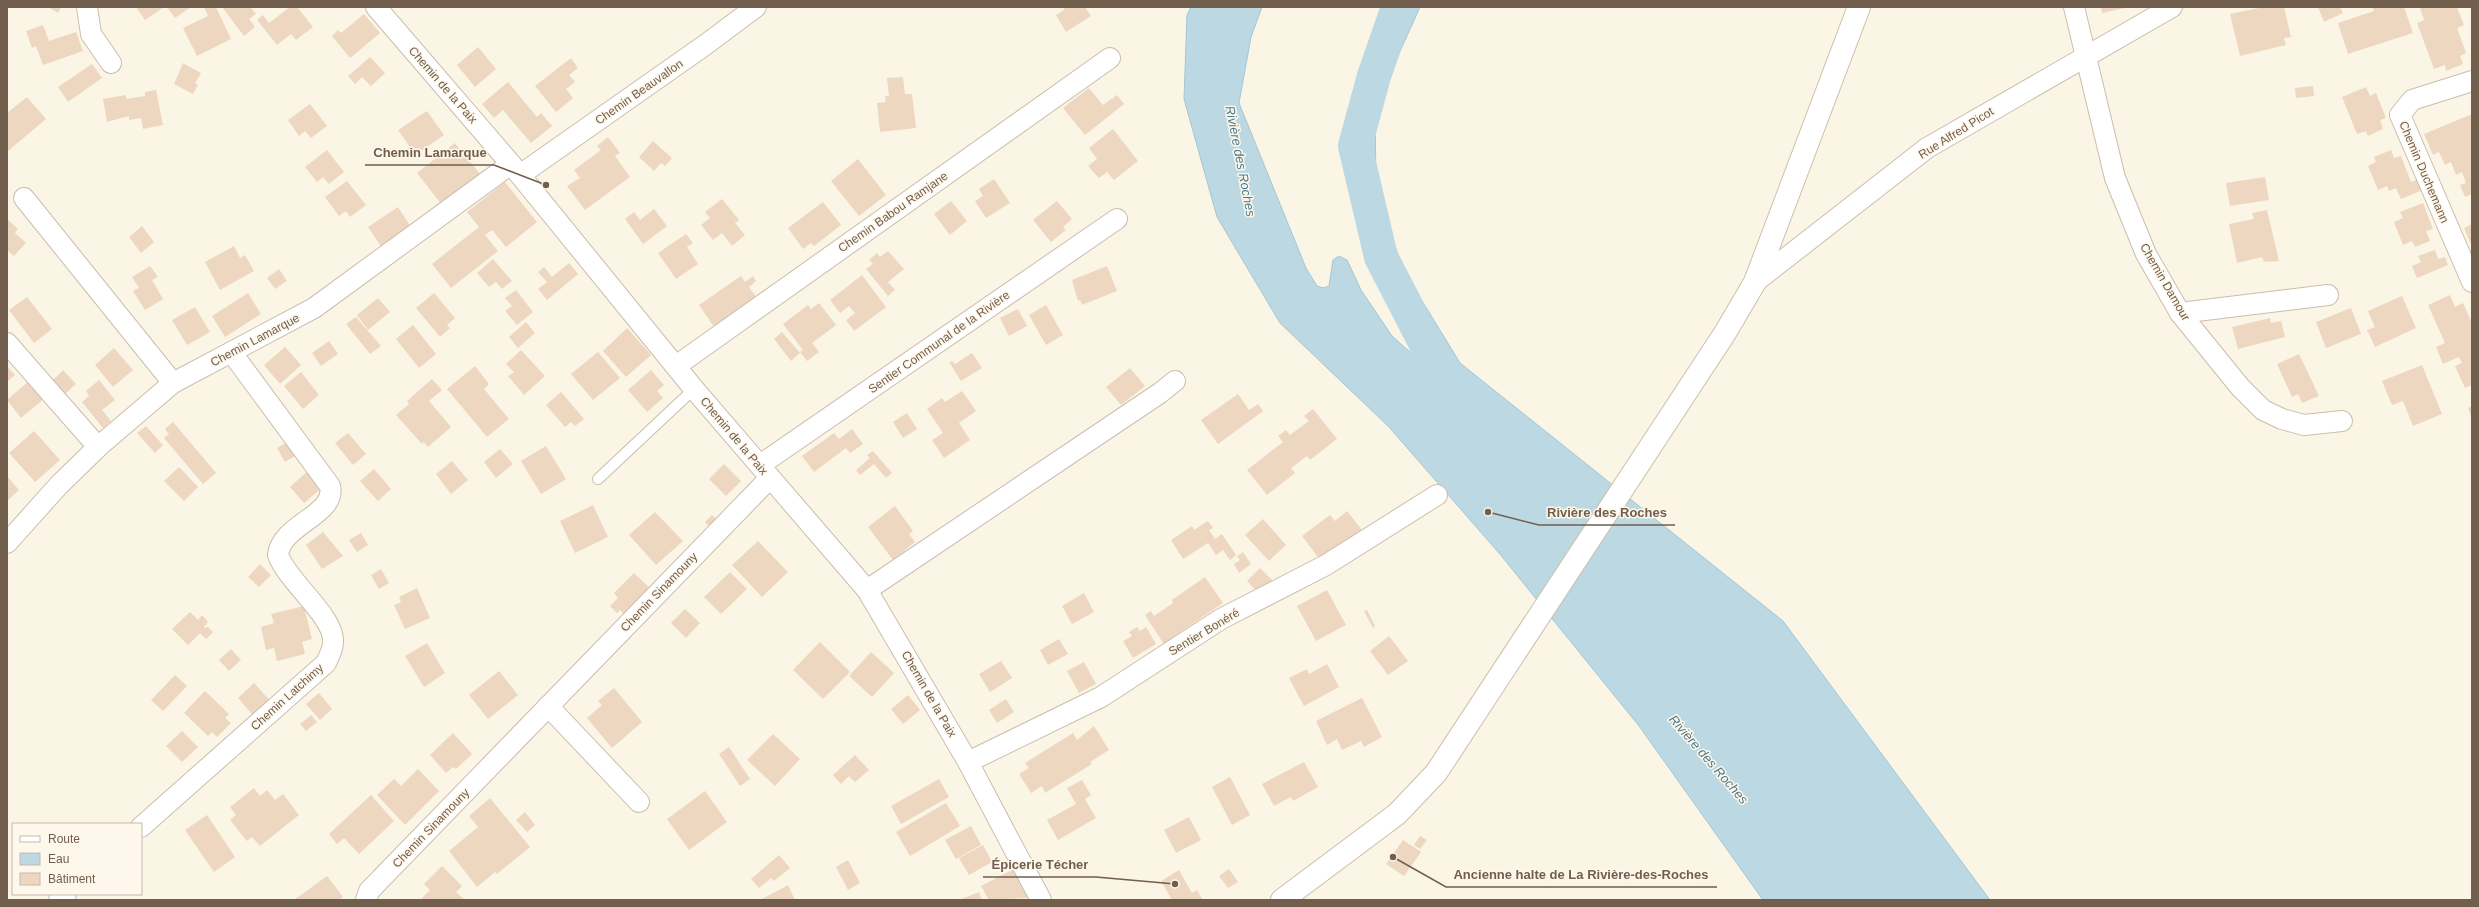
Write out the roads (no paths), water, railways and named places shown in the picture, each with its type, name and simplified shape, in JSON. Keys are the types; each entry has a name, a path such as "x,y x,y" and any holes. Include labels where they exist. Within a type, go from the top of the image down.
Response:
{"main road":[{"path":"1282,900 1401,810 1436,773 1532,629 1725,332 1755,282 1859,7"}],"street":[{"path":"87,7 91,34 111,63"},
{"name":"Chemin de la Paix","path":"376,7 516,170 694,389 867,590 968,762 1041,900"},
{"name":"Chemin Beauvallon","path":"516,170 705,45 756,7"},
{"name":"Chemin Damour","path":"2074,7 2087,55 2115,178 2146,254 2180,313 2240,387 2263,410 2282,419 2304,425 2342,421"},
{"name":"Rue Alfred Picot","path":"1755,282 1927,148 2172,7"},
{"name":"Chemin Babou Ramjane","path":"676,366 1110,58"},
{"name":"Chemin Duchemann","path":"2472,81 2412,100 2400,115 2472,282"},
{"name":"Chemin Lamarque","path":"7,542 59,485 98,447 173,383 232,353 314,308 516,170"},
{"path":"24,198 173,383"},
{"name":"Sentier Communal de la Rivière","path":"765,471 1117,219"},
{"path":"2180,313 2328,295"},
{"path":"7,343 98,447"},
{"name":"Chemin Latchimy","path":"142,826 326,663 331,652 333,641 326,621 285,568 278,554 282,540 328,503 332,492 330,486 232,353"},
{"path":"867,590 1160,393 1175,381"},
{"name":"Chemin Sinamouny","path":"366,900 369,891 548,706 765,471"},
{"name":"Sentier Bonéré","path":"968,762 1101,697 1221,619 1326,566 1437,495"},
{"path":"548,706 639,802"}],"lane":[{"path":"598,479 694,389"}],"water":[{"path":"1191,7 1262,7 1251,37 1239,103 1306,268 1317,286 1323,288 1329,286 1333,260 1339,256 1347,260 1361,290 1392,336 1418,359 1427,355 1430,346 1381,257 1365,215 1355,146 1382,45 1397,7 1420,7 1375,107 1376,186 1402,268 1460,363 1783,621 1990,900 1763,900 1639,726 1499,553 1388,426 1280,323 1217,217 1184,99 1187,15"}],"waterway":[{"path":"1398,7 1374,76 1355,146 1381,257 1430,352 1446,396"}],"place":[{"name":"Chemin Lamarque","path":"546,185"},
{"name":"Rivière des Roches","path":"1488,512"},
{"name":"Ancienne halte de La Rivière-des-Roches","path":"1393,857"},
{"name":"Épicerie Técher","path":"1175,884"}]}
